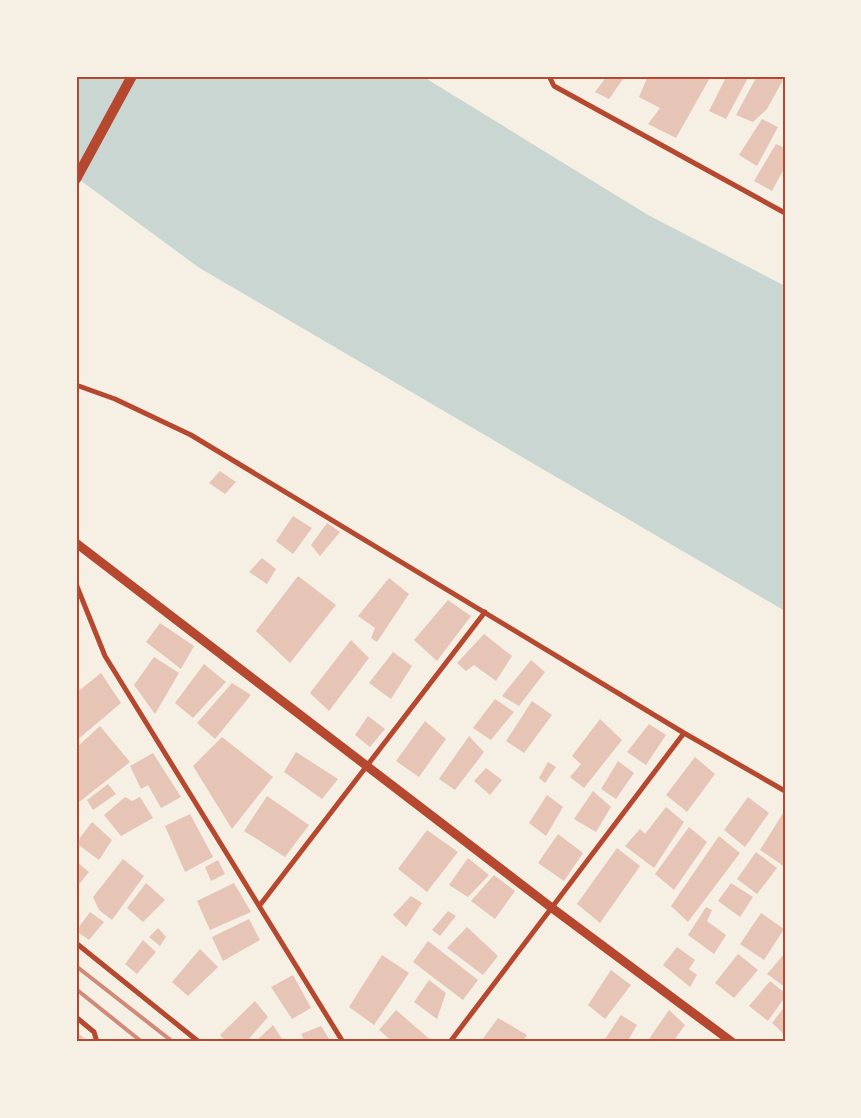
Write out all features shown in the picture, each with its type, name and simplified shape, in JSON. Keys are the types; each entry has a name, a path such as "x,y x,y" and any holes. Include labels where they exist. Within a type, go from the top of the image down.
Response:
{"main road":[{"path":"76,179 132,76"}],"street":[{"path":"548,76 554,86 785,213"},
{"path":"76,385 115,399 192,435 684,733 785,791"},
{"path":"76,543 552,908 732,1042"},
{"path":"76,584 105,656 343,1042"},
{"path":"260,905 485,612"},
{"path":"450,1042 684,733"},
{"path":"76,943 199,1042"},
{"path":"76,1018 94,1032 97,1042"}],"shaded area":[{"path":"76,76 422,76 648,215 785,286 785,611 198,267 76,177"}],"building":[{"path":"607,76 625,76 609,99 595,92"},
{"path":"648,76 711,76 676,138 648,124 660,108 639,97"},
{"path":"749,76 726,119 709,111 726,77"},
{"path":"757,76 774,76 783,80 767,109 753,122 736,115"},
{"path":"762,119 778,127 757,166 739,155"},
{"path":"776,144 785,148 785,167 772,191 754,181"},
{"path":"220,471 236,482 225,494 209,483"},
{"path":"293,516 312,528 293,554 276,541"},
{"path":"327,523 340,532 320,556 311,545"},
{"path":"262,558 276,569 267,584 249,572"},
{"path":"298,576 336,605 290,663 256,631"},
{"path":"389,578 409,594 377,642 371,638 375,628 358,616"},
{"path":"448,600 471,616 437,661 414,640"},
{"path":"160,623 194,646 181,669 146,642"},
{"path":"484,634 512,656 496,681 474,665 466,671 457,663"},
{"path":"351,640 369,658 329,711 310,693"},
{"path":"393,652 412,666 391,699 369,683"},
{"path":"154,657 179,673 155,714 134,685"},
{"path":"531,660 545,672 519,706 502,696"},
{"path":"204,664 226,682 193,718 175,703"},
{"path":"101,673 121,703 76,741 76,693"},
{"path":"232,683 251,695 215,739 197,723"},
{"path":"495,699 514,712 491,740 473,728"},
{"path":"532,701 552,715 524,753 506,741"},
{"path":"368,716 385,729 370,747 355,735"},
{"path":"600,719 622,740 584,788 570,777 581,764 572,756"},
{"path":"425,721 446,739 419,777 396,761"},
{"path":"649,724 666,735 646,765 627,752"},
{"path":"100,726 130,762 78,803 76,801 76,748"},
{"path":"469,736 484,752 455,790 439,779"},
{"path":"222,737 273,777 232,829 193,766"},
{"path":"296,752 338,779 322,799 284,772"},
{"path":"153,753 181,797 161,808 148,785 141,789 130,766"},
{"path":"695,757 715,774 687,812 666,795"},
{"path":"618,761 634,773 616,799 601,789"},
{"path":"548,762 556,767 545,783 539,778"},
{"path":"486,768 502,780 490,795 474,781"},
{"path":"108,784 116,794 93,810 87,800"},
{"path":"593,791 611,807 596,832 574,819"},
{"path":"547,795 563,807 546,836 529,823"},
{"path":"267,796 309,825 285,857 244,831"},
{"path":"125,797 132,801 140,797 153,818 121,836 104,815"},
{"path":"748,797 769,813 745,847 724,830"},
{"path":"666,807 684,822 654,868 625,846 640,829 645,834"},
{"path":"785,810 785,867 760,850"},
{"path":"190,814 213,857 185,872 165,826"},
{"path":"92,822 112,840 99,860 76,843"},
{"path":"689,827 707,842 674,890 655,874"},
{"path":"427,830 458,852 427,892 398,869"},
{"path":"558,834 583,853 564,881 538,863"},
{"path":"719,836 740,853 688,922 671,906"},
{"path":"617,848 640,866 600,923 577,904"},
{"path":"756,852 777,868 757,894 737,879"},
{"path":"468,858 489,875 468,897 449,885"},
{"path":"123,859 144,876 112,920 99,910 93,897"},
{"path":"218,860 225,874 211,881 205,867"},
{"path":"76,861 89,872 76,888"},
{"path":"494,875 515,891 495,919 471,901"},
{"path":"146,883 165,900 143,922 127,908"},
{"path":"234,883 251,912 210,930 197,901"},
{"path":"731,883 753,897 740,917 718,901"},
{"path":"411,896 422,903 406,927 393,915"},
{"path":"706,907 712,910 707,921 726,935 714,954 688,935"},
{"path":"448,911 456,916 440,936 432,930"},
{"path":"90,912 104,922 89,940 76,931"},
{"path":"761,913 784,929 764,960 740,944"},
{"path":"249,919 260,940 223,961 212,937"},
{"path":"467,927 498,956 483,975 447,948"},
{"path":"158,928 166,937 160,946 149,937"},
{"path":"143,940 156,952 137,974 125,964"},
{"path":"428,941 478,980 463,1000 413,962"},
{"path":"677,947 695,960 689,969 697,975 690,987 663,965"},
{"path":"200,949 218,967 188,996 172,982"},
{"path":"785,953 785,987 767,974"},
{"path":"738,954 758,970 734,998 715,983"},
{"path":"382,955 409,973 374,1025 349,1007"},
{"path":"611,970 631,985 605,1019 588,1005"},
{"path":"293,975 311,1008 292,1019 271,987"},
{"path":"429,980 446,993 437,1019 414,1002"},
{"path":"770,981 785,993 785,997 768,1021 749,1006"},
{"path":"255,1001 268,1017 246,1042 227,1042 220,1035"},
{"path":"785,1006 785,1035 772,1023"},
{"path":"396,1010 433,1042 393,1042 379,1030"},
{"path":"669,1010 685,1025 673,1042 647,1042"},
{"path":"621,1015 637,1025 627,1042 609,1042 605,1039"},
{"path":"498,1018 527,1035 522,1042 485,1042 482,1040"},
{"path":"273,1025 284,1042 255,1042"},
{"path":"321,1026 331,1042 305,1042 301,1034"},
{"path":"76,1031 88,1042 76,1042"}],"railway":[{"path":"76,966 173,1042"},
{"path":"76,989 142,1042"}]}
